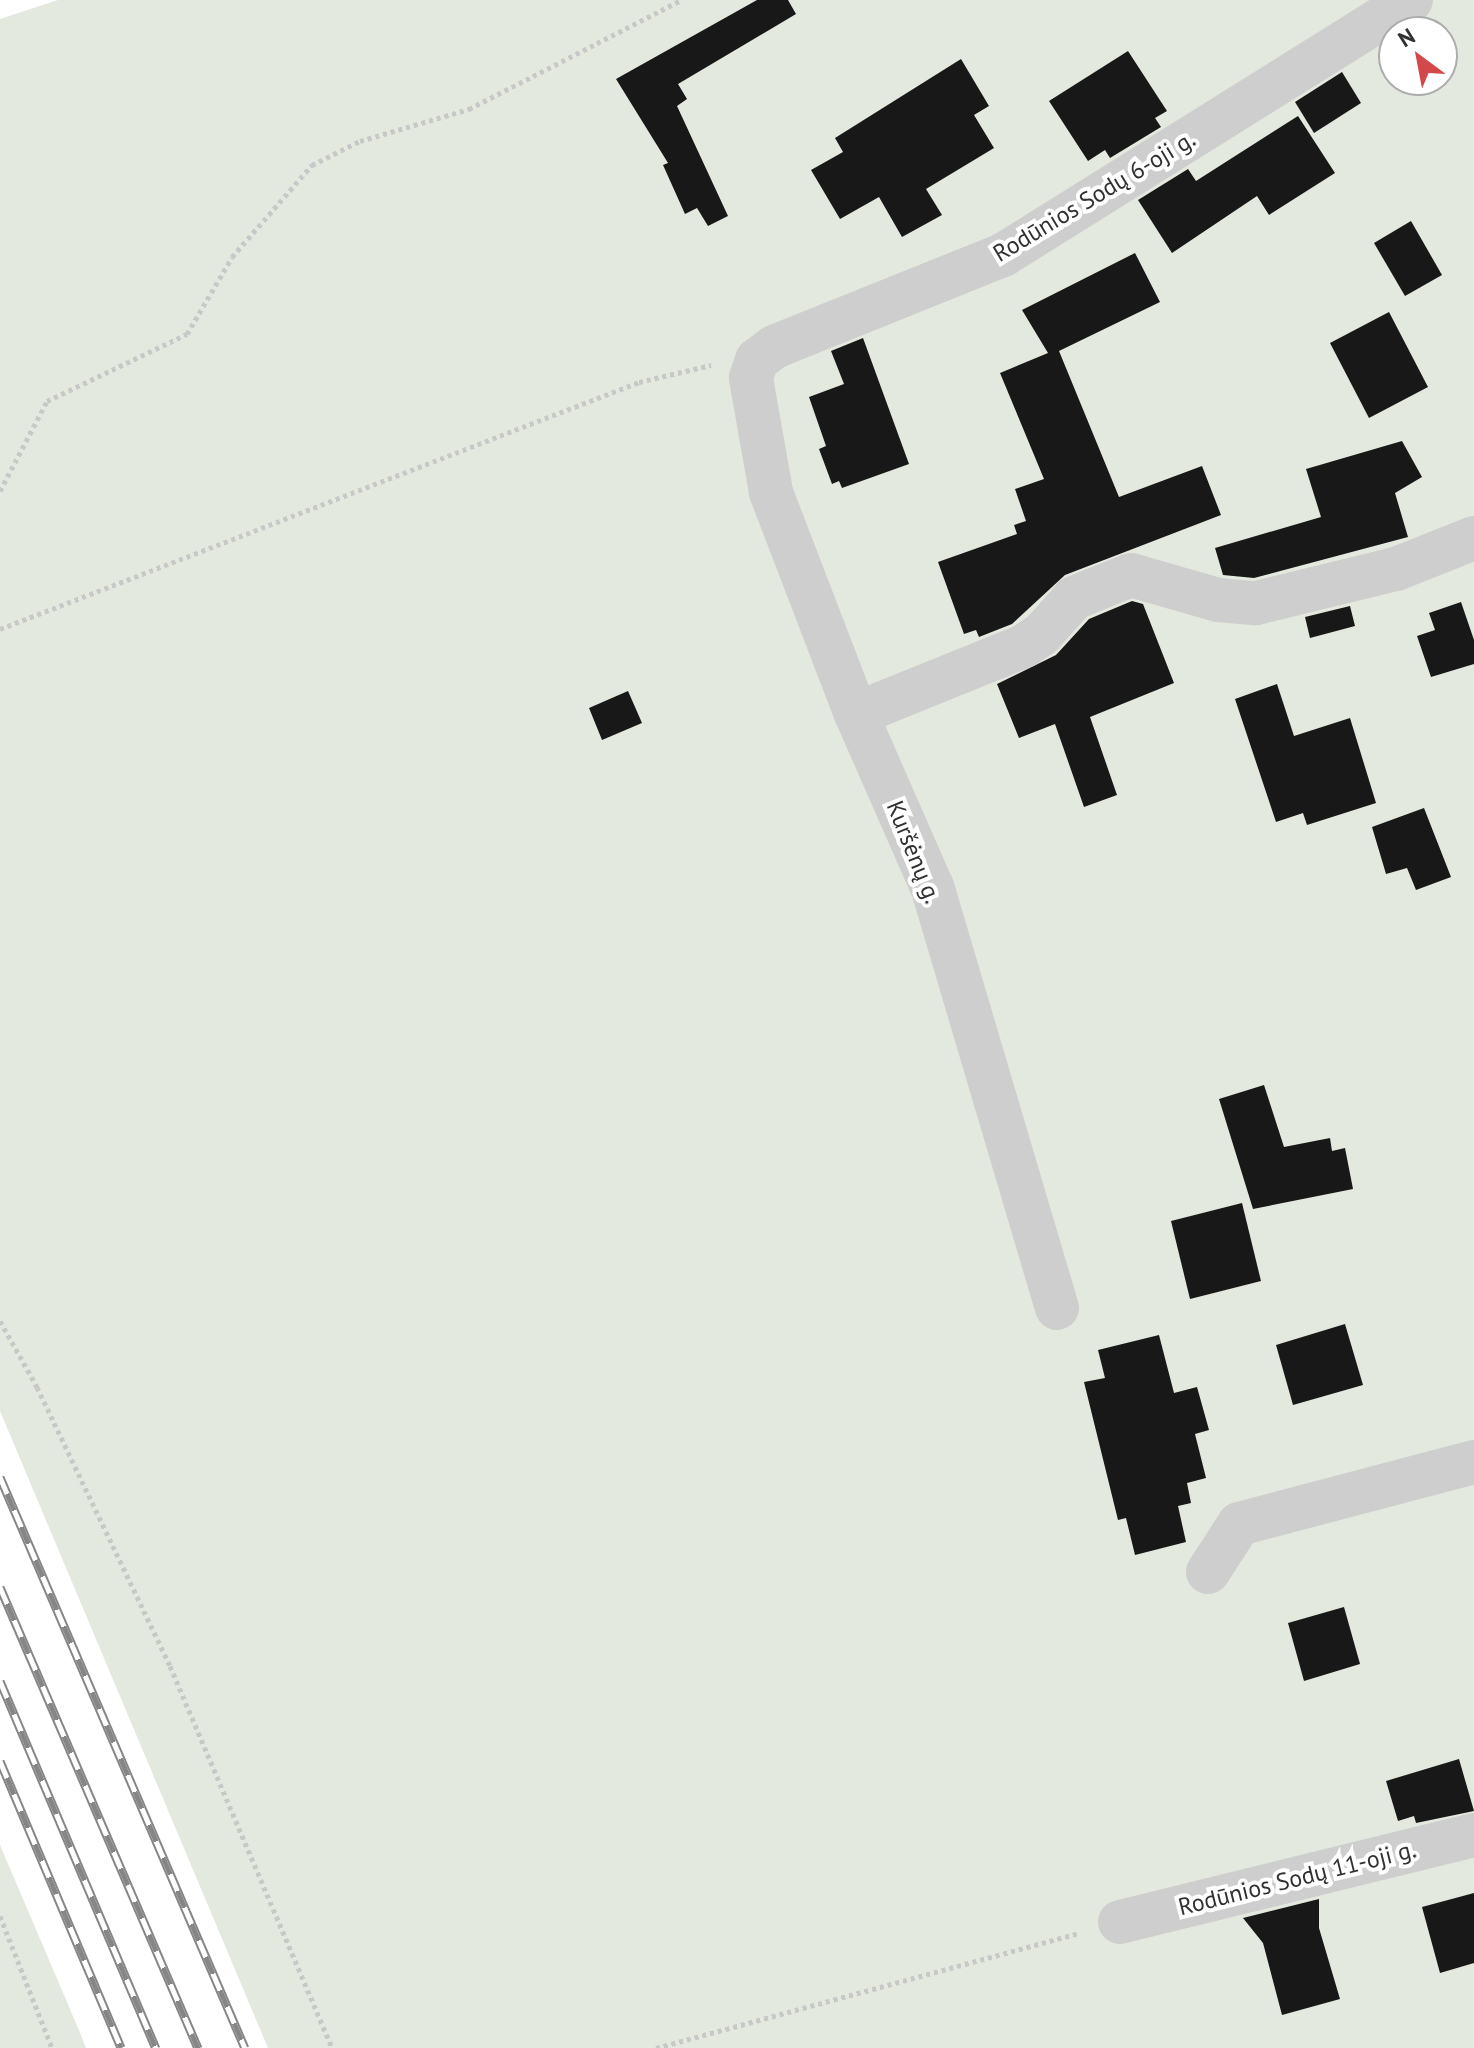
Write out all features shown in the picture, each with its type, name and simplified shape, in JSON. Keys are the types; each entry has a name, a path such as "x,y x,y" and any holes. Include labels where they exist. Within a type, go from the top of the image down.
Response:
{"street":[{"name":"Rodūnios Sodų 6-oji g.","path":"754,381 774,347 1003,255 1411,0"},
{"name":"Kuršėnų g.","path":"754,381 771,492 856,714 932,887 1057,1308"},
{"path":"856,714 1024,646 1042,634 1074,598 1131,575 1218,600 1256,603 1396,569 1474,538"},
{"path":"1208,1572 1229,1533 1255,1517 1474,1462"},
{"name":"Rodūnios Sodų 11-oji g.","path":"1120,1922 1474,1835"}],"path":[{"path":"0,491 47,401 187,334 232,257 312,165 360,141 469,109 681,0"},
{"path":"0,629 639,382 735,359 754,381"},
{"path":"0,1321 37,1387 170,1666 332,2048"},
{"path":"0,1916 52,2048"},
{"path":"656,2048 1120,1922"}],"shaded area":[{"path":"58,0 1474,0 1474,2048 268,2048 0,1411 0,19"},
{"path":"0,1845 78,2028 86,2048 0,2048"}],"building":[{"path":"757,0 788,0 796,14 678,84 687,99 677,106 728,216 708,226 697,208 685,214 663,165 668,163 616,79"},
{"path":"1128,51 1167,111 1155,118 1161,127 1110,158 1105,150 1088,161 1049,101"},
{"path":"961,59 989,106 974,115 994,148 926,189 942,215 902,237 879,197 840,219 811,170 843,152 835,138"},
{"path":"1342,72 1361,103 1314,133 1295,102"},
{"path":"1298,116 1335,173 1269,215 1257,196 1172,253 1138,200 1188,169 1196,181"},
{"path":"1411,221 1442,275 1405,296 1374,243"},
{"path":"1135,253 1160,302 1059,351 1119,497 1202,466 1221,515 1065,575 1012,624 979,637 976,630 964,634 938,562 1017,534 1014,525 1026,521 1015,489 1044,479 1000,373 1048,353 1022,310"},
{"path":"1389,312 1428,387 1369,418 1330,343"},
{"path":"863,338 909,464 842,488 839,481 832,484 819,449 826,446 809,397 844,384 831,351"},
{"path":"1402,441 1422,477 1395,493 1408,537 1254,578 1223,575 1215,548 1321,517 1306,469"},
{"path":"1132,601 1143,604 1174,683 1090,717 1117,795 1084,807 1055,724 1019,738 997,684 1056,655 1089,619"},
{"path":"1461,602 1474,640 1474,664 1431,677 1417,636 1435,630 1429,613"},
{"path":"1350,606 1355,626 1310,638 1305,617"},
{"path":"1277,684 1294,736 1350,718 1376,803 1307,825 1303,813 1276,822 1235,699"},
{"path":"628,691 642,723 602,740 589,708"},
{"path":"1424,808 1451,877 1416,890 1407,868 1386,874 1372,827"},
{"path":"1264,1085 1284,1147 1330,1138 1332,1151 1345,1148 1353,1189 1253,1209 1219,1099"},
{"path":"1242,1203 1261,1281 1190,1299 1171,1221"},
{"path":"1345,1324 1363,1385 1293,1405 1276,1345"},
{"path":"1159,1335 1174,1393 1197,1387 1209,1430 1195,1434 1206,1478 1187,1483 1191,1503 1178,1506 1186,1542 1135,1555 1126,1518 1118,1520 1084,1382 1105,1378 1098,1350"},
{"path":"1344,1607 1360,1664 1304,1681 1288,1623"},
{"path":"1459,1759 1474,1811 1416,1823 1414,1816 1398,1821 1386,1781"},
{"path":"1474,1893 1474,1963 1440,1973 1422,1907"},
{"path":"1319,1899 1319,1928 1340,1999 1282,2015 1263,1943 1243,1918"}],"railway":[{"path":"0,1477 245,2048"},
{"path":"0,1587 198,2048"},
{"path":"0,1681 156,2048"},
{"path":"0,1761 121,2048"}]}
